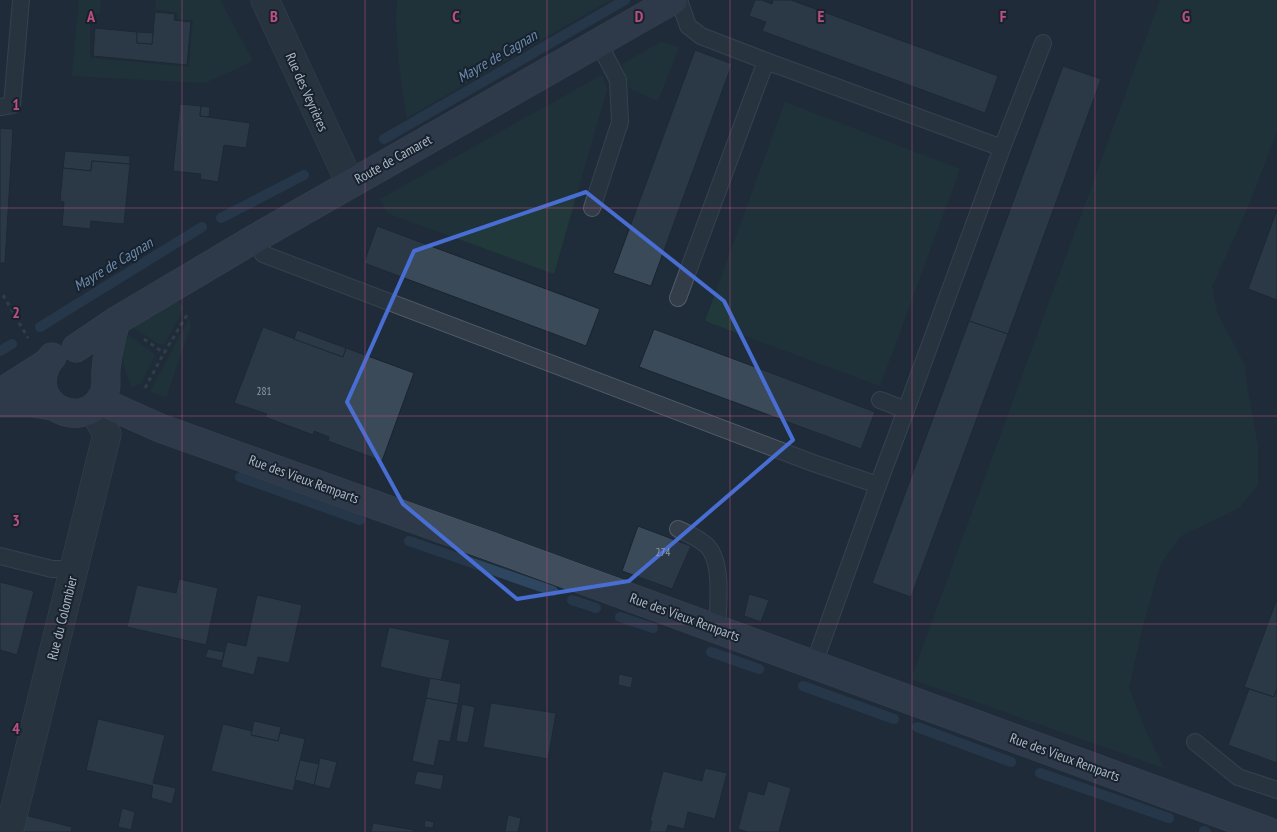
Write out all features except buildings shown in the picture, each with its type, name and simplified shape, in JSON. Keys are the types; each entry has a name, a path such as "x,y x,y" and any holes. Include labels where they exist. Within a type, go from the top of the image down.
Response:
{"main road":[{"name":"Route de Camaret","path":"0,393 39,353 55,354 65,349 76,348 116,321 254,238 673,0"},
{"path":"0,402 31,402 53,406 62,411 72,413 83,412 97,403 106,390 106,371 116,321"},
{"path":"76,348 89,351 99,359 106,371"},
{"path":"39,353 43,371 41,380 43,390 53,406"},
{"name":"Rue des Vieux Remparts","path":"97,403 113,407 160,428 490,546 1270,832"}],"street":[{"name":"Rue des Veyrières","path":"265,0 350,183"},
{"name":"Rue du Colombier","path":"9,832 107,434 97,403"}],"lane":[{"path":"0,107 12,105 21,0"},
{"path":"680,0 688,26 701,36 1002,148"},
{"path":"592,208 620,122 618,80 598,42"},
{"path":"814,664 1002,148 1043,43"},
{"path":"678,298 766,61"},
{"path":"254,238 263,254 813,463 878,485"},
{"path":"880,400 906,410"},
{"path":"678,529 706,544 716,559 718,585 717,629"},
{"path":"0,556 52,569 74,569"},
{"path":"1195,742 1238,777 1277,790"}],"path":[{"path":"3,295 39,353"},
{"path":"143,391 192,308"}],"highlighted area":[{"path":"586,192 724,301 793,440 629,581 517,599 403,504 347,402 414,251"}],"green space":[{"path":"79,0 101,0 100,14 90,13 90,58 189,67 193,20 177,19 177,12 155,9 156,0 220,0 253,61 205,83 72,76"},
{"path":"397,0 610,0 407,118 399,59"},
{"path":"1160,0 1277,0 1277,131 1250,202 1212,287 1217,312 1245,366 1258,446 1258,485 1239,508 1181,536 1160,565 1142,629 1129,688 1147,734 1164,768 911,679"},
{"path":"661,42 679,47 658,101 630,89 622,64"},
{"path":"602,75 607,89 554,274 387,213 380,199"},
{"path":"785,102 960,169 880,386 705,321"},
{"path":"177,299 184,308 164,345 157,343 133,327"},
{"path":"189,318 191,326 166,397 150,392"},
{"path":"129,335 155,355 141,383 133,387 131,386 123,360 124,349"}],"waterway":[{"name":"Mayre de Cagnan","path":"384,139 625,0"},
{"name":"Mayre de Cagnan","path":"221,218 304,175"},
{"name":"Mayre de Cagnan","path":"40,327 202,227"},
{"name":"Mayre de Cagnan","path":"0,351 12,344"},
{"path":"240,477 360,520"},
{"path":"409,541 553,591"},
{"path":"572,600 596,608"},
{"path":"620,617 653,628"},
{"path":"711,652 759,669"},
{"path":"803,686 894,719"},
{"path":"917,727 1011,762"},
{"path":"1040,773 1169,818"}]}
